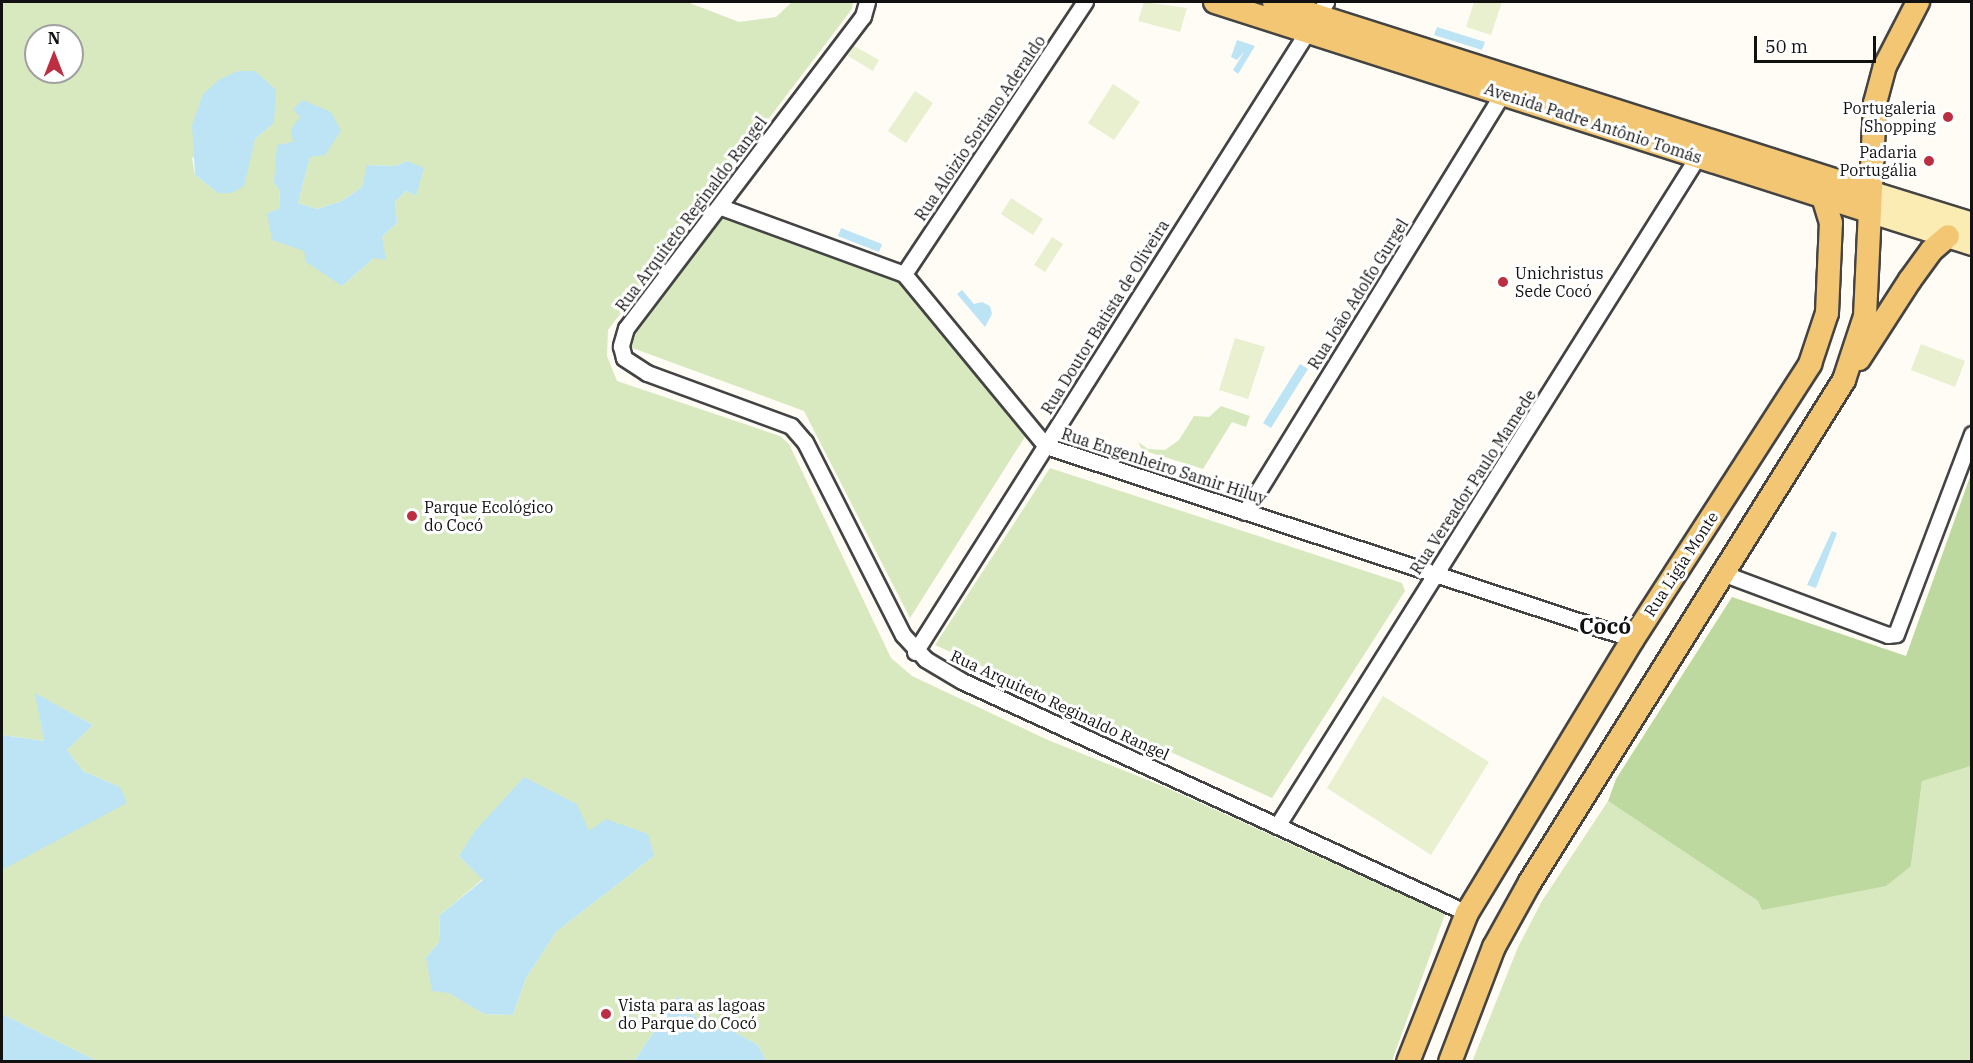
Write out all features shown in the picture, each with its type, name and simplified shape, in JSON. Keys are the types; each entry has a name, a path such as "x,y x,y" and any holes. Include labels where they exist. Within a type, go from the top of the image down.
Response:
{"main road":[{"name":"Avenida Padre Antônio Tomás","path":"1215,2 1317,16"},
{"name":"Avenida Padre Antônio Tomás","path":"1274,2 1698,156 1822,197 1868,201"},
{"path":"1844,380 1865,316 1868,201 1875,103 1885,66 1918,2"},
{"name":"Avenida Padre Antônio Tomás","path":"1508,86 1868,201"},
{"name":"Rua Ligia Monte","path":"1408,1062 1467,912 1633,639 1810,364 1827,313 1832,223 1822,197"},
{"path":"1450,1062 1505,927 1722,573 1844,380 1921,265 1948,236"}],"street":[{"name":"Rua Arquiteto Reginaldo Rangel","path":"867,2 863,16 721,207 626,328 621,346 624,358 647,373 791,426 806,442 903,636 915,652 962,681 1467,912"},
{"name":"Rua Aloizio Soriano Aderaldo","path":"904,274 1085,2"},
{"name":"Rua Doutor Batista de Oliveira","path":"915,652 1317,16"},
{"name":"Rua João Adolfo Gurgel","path":"1245,512 1508,86"},
{"name":"Rua Vereador Paulo Mamede","path":"1277,826 1435,573 1546,403 1698,156"},
{"name":"Avenida Padre Antônio Tomás","path":"1868,201 1971,223"},
{"name":"Avenida Padre Antônio Tomás","path":"1868,201 1971,244"},
{"path":"721,207 904,274"},
{"name":"Rua Engenheiro Samir Hiluy","path":"904,274 1046,446 1633,639"},
{"path":"1722,573 1888,635 1896,634 1971,434"}],"green space":[{"name":"Parque Ecológico do Cocó","path":"2,2 687,2 739,22 776,17 792,2 853,2 852,9 608,330 607,356 617,381 780,436 789,444 891,658 912,676 1048,740 1165,787 1445,914 1392,1061 766,1061 758,1045 731,1030 705,1028 678,996 634,1061 116,1062 95,1060 2,1014 2,870 120,787 83,771 67,750 93,725 36,694 44,741 2,735","holes":["300,117 310,157 298,203 317,209 342,201 362,187 368,165 395,166 407,161 416,196 406,191 395,202 397,223 382,237 374,258 342,286 267,213 279,209 280,191","274,123 255,139 218,193 195,175 192,158","589,831 654,856 556,932 526,978 513,1015 484,1014 449,992 426,958 439,942 440,915 483,879 459,856"]},
{"path":"1144,2 1187,8 1180,32 1138,21"},
{"path":"1474,2 1502,2 1491,35 1466,27"},
{"path":"854,46 879,60 873,71 848,56"},
{"path":"1113,84 1140,102 1114,140 1088,123"},
{"path":"915,91 933,103 906,143 888,131"},
{"path":"1011,198 1043,219 1033,235 1001,214"},
{"path":"724,216 900,279 1028,432 910,618 804,411 627,346"},
{"path":"1052,237 1063,244 1045,272 1034,265"},
{"path":"1235,338 1265,347 1248,399 1219,390"},
{"path":"1921,344 1965,361 1955,387 1911,370"},
{"path":"1221,406 1250,416 1246,427 1232,422 1203,469 1142,450 1138,442 1148,449 1165,450 1179,440 1194,416 1209,417"},
{"path":"1050,468 1402,583 1405,591 1272,798 935,645"},
{"path":"1971,474 1971,766 1922,781 1911,866 1886,886 1762,910 1758,901 1608,801 1616,779 1732,597 1906,656"},
{"path":"1383,696 1489,762 1431,855 1327,788"},
{"path":"1971,766 1971,1061 1472,1062 1518,947 1542,901 1608,801 1758,901 1911,866 1922,780"}],"water":[{"path":"1437,27 1485,42 1482,50 1434,35"},
{"path":"1237,40 1255,46 1238,74 1233,70 1244,52 1237,60 1231,57"},
{"path":"238,71 255,71 276,90 274,123 255,139 244,186 232,193 218,193 195,175 192,125 203,94 220,79"},
{"path":"303,100 331,112 341,131 325,155 310,157 298,203 317,209 342,201 362,187 367,165 395,166 407,161 424,168 416,196 406,191 395,202 397,223 382,237 386,260 374,258 342,286 306,262 304,251 272,240 267,213 279,209 280,191 274,183 277,145 293,142 291,129 300,117 293,109"},
{"path":"841,228 882,244 879,252 838,236"},
{"path":"962,290 974,304 982,302 990,306 992,314 985,327 957,294"},
{"path":"1300,364 1308,369 1271,428 1263,423"},
{"path":"1832,531 1837,533 1816,588 1807,585"},
{"path":"35,693 93,725 67,750 83,771 120,787 127,803 2,870 2,735 44,741"},
{"path":"524,777 577,804 589,831 606,819 648,834 654,856 556,932 526,978 513,1015 484,1014 449,993 432,991 426,958 439,942 440,915 483,880 459,856 475,831"},
{"path":"678,996 705,1028 731,1030 758,1045 766,1061 634,1061"},
{"path":"2,1014 95,1060 116,1061 2,1061"}],"place":[{"name":"Portugaleria Shopping","path":"1948,117"},
{"name":"Padaria Portugália","path":"1929,161"},
{"name":"Unichristus Sede Cocó","path":"1503,282"},
{"name":"Parque Ecológico do Cocó","path":"412,516"},
{"name":"Vista para as lagoas do Parque do Cocó","path":"606,1014"}],"district":[{"name":"Cocó","path":"1605,626"}]}
